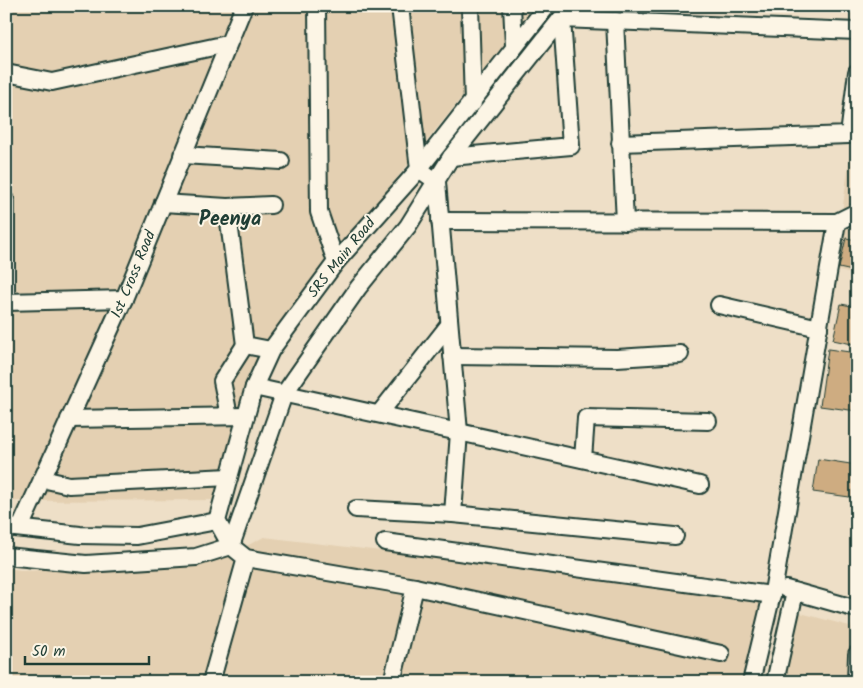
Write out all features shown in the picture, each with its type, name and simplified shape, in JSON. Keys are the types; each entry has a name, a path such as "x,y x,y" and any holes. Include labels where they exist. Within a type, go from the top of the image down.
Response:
{"street":[{"name":"1st Cross Road","path":"13,527 42,479 124,299 244,6"},
{"path":"317,6 319,212 336,262"},
{"path":"400,6 419,169 437,182 459,432 452,514"},
{"path":"470,6 471,101 483,118"},
{"path":"512,6 514,45"},
{"name":"SRS Main Road","path":"217,521 254,387 271,350 336,262 419,169 514,45 547,6"},
{"path":"567,12 615,21 857,31"},
{"path":"231,546 284,394 330,327 408,226 451,157 567,12"},
{"path":"451,157 570,146 567,12"},
{"path":"615,21 625,222"},
{"path":"6,72 52,82 227,44"},
{"path":"620,143 849,135 857,72"},
{"path":"182,155 281,161"},
{"path":"6,202 6,302 124,299"},
{"path":"163,203 227,207 271,204"},
{"path":"227,207 244,345 222,381 229,416"},
{"path":"440,222 837,222 857,212"},
{"path":"751,682 773,590 837,222"},
{"path":"719,305 819,328"},
{"path":"379,414 449,325"},
{"path":"244,345 271,350"},
{"path":"452,356 617,358 680,354"},
{"path":"254,387 700,485"},
{"path":"69,419 246,416"},
{"path":"583,459 586,418 708,420"},
{"path":"42,479 69,485 229,477"},
{"path":"356,509 452,514 675,536"},
{"path":"13,527 80,535 137,536 217,521 231,546 246,558 415,587 720,654"},
{"path":"385,542 795,592 857,609"},
{"path":"6,556 86,564 196,557 231,546"},
{"path":"211,682 246,558"},
{"path":"392,682 415,587"},
{"path":"775,682 795,592"},
{"path":"856,682 857,654"}],"shaded area":[{"path":"6,6 535,6 269,337 228,500 6,501"},
{"path":"857,105 857,275 834,270"},
{"path":"264,537 763,597 743,682 6,682 6,568 27,571 221,559"},
{"path":"789,610 857,628 857,682 774,682"}],"building":[{"path":"846,238 857,240 857,272 839,268"},
{"path":"841,304 857,307 857,345 833,340"},
{"path":"828,349 857,353 857,411 820,406"},
{"path":"818,459 857,465 857,498 813,492"}],"district":[{"name":"Peenya","path":"230,220"}]}
